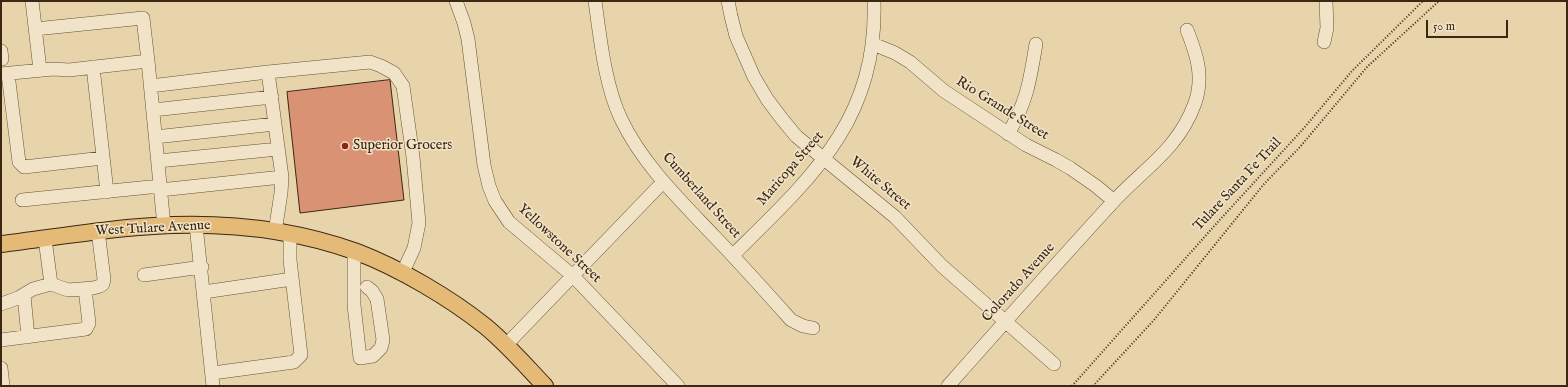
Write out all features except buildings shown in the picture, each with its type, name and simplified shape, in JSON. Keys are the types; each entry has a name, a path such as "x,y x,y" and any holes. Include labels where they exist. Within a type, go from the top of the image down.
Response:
{"main road":[{"name":"West Tulare Avenue","path":"1,244 98,231 196,225 218,225 309,238 354,251 402,274 460,307 506,345 545,386"}],"street":[{"path":"32,1 40,70"},
{"name":"Yellowstone Street","path":"456,1 468,39 484,165 489,186 495,201 509,222 572,276 678,386"},
{"name":"Cumberland Street","path":"596,1 605,63 612,94 620,118 633,141 663,182 733,255 791,320 803,326 813,328"},
{"name":"White Street","path":"728,1 734,29 746,60 767,99 796,136 895,217 942,266 1054,364"},
{"name":"Maricopa Street","path":"733,255 805,182 834,146 844,130 860,96 869,67 873,44 874,1"},
{"path":"1324,42 1327,28 1326,1"},
{"path":"35,29 143,18 164,226"},
{"name":"Colorado Avenue","path":"948,386 1114,201 1159,158 1176,139 1193,108 1199,82 1200,69 1187,30"},
{"name":"Rio Grande Street","path":"873,44 896,53 910,62 944,91 1008,134 1070,168 1096,186 1114,201"},
{"path":"1008,134 1022,108 1028,90 1036,44"},
{"path":"103,158 24,167 19,162 4,74 40,70 70,70 148,61"},
{"path":"150,86 370,62 394,73 403,86 414,157 419,223 414,248 402,274"},
{"path":"93,67 107,192"},
{"path":"213,373 294,362 301,355 290,260 282,233 282,177 268,72"},
{"path":"153,110 272,97"},
{"path":"155,137 275,124"},
{"path":"158,161 278,149"},
{"path":"22,200 282,177"},
{"path":"506,345 663,182"},
{"path":"196,225 202,267 213,386"},
{"path":"1,304 24,295 33,289 51,284 68,290 85,289 103,284 104,279 98,231"},
{"path":"45,238 51,284"},
{"path":"354,251 354,305 360,358 373,356 381,348 383,340 377,299 372,291 367,287"},
{"path":"144,275 202,267"},
{"path":"204,292 292,279"},
{"path":"1,340 86,328 89,323 85,289"},
{"path":"24,295 28,337"},
{"path":"1,368 3,386"}],"path":[{"name":"Tulare Santa Fe Trail","path":"1072,386 1216,224 1304,128 1352,71 1423,1"},
{"name":"Tulare Santa Fe Trail","path":"1093,386 1154,320 1264,184 1300,147 1367,67 1439,1"}],"place":[{"name":"Superior Grocers","path":"345,146"}]}
